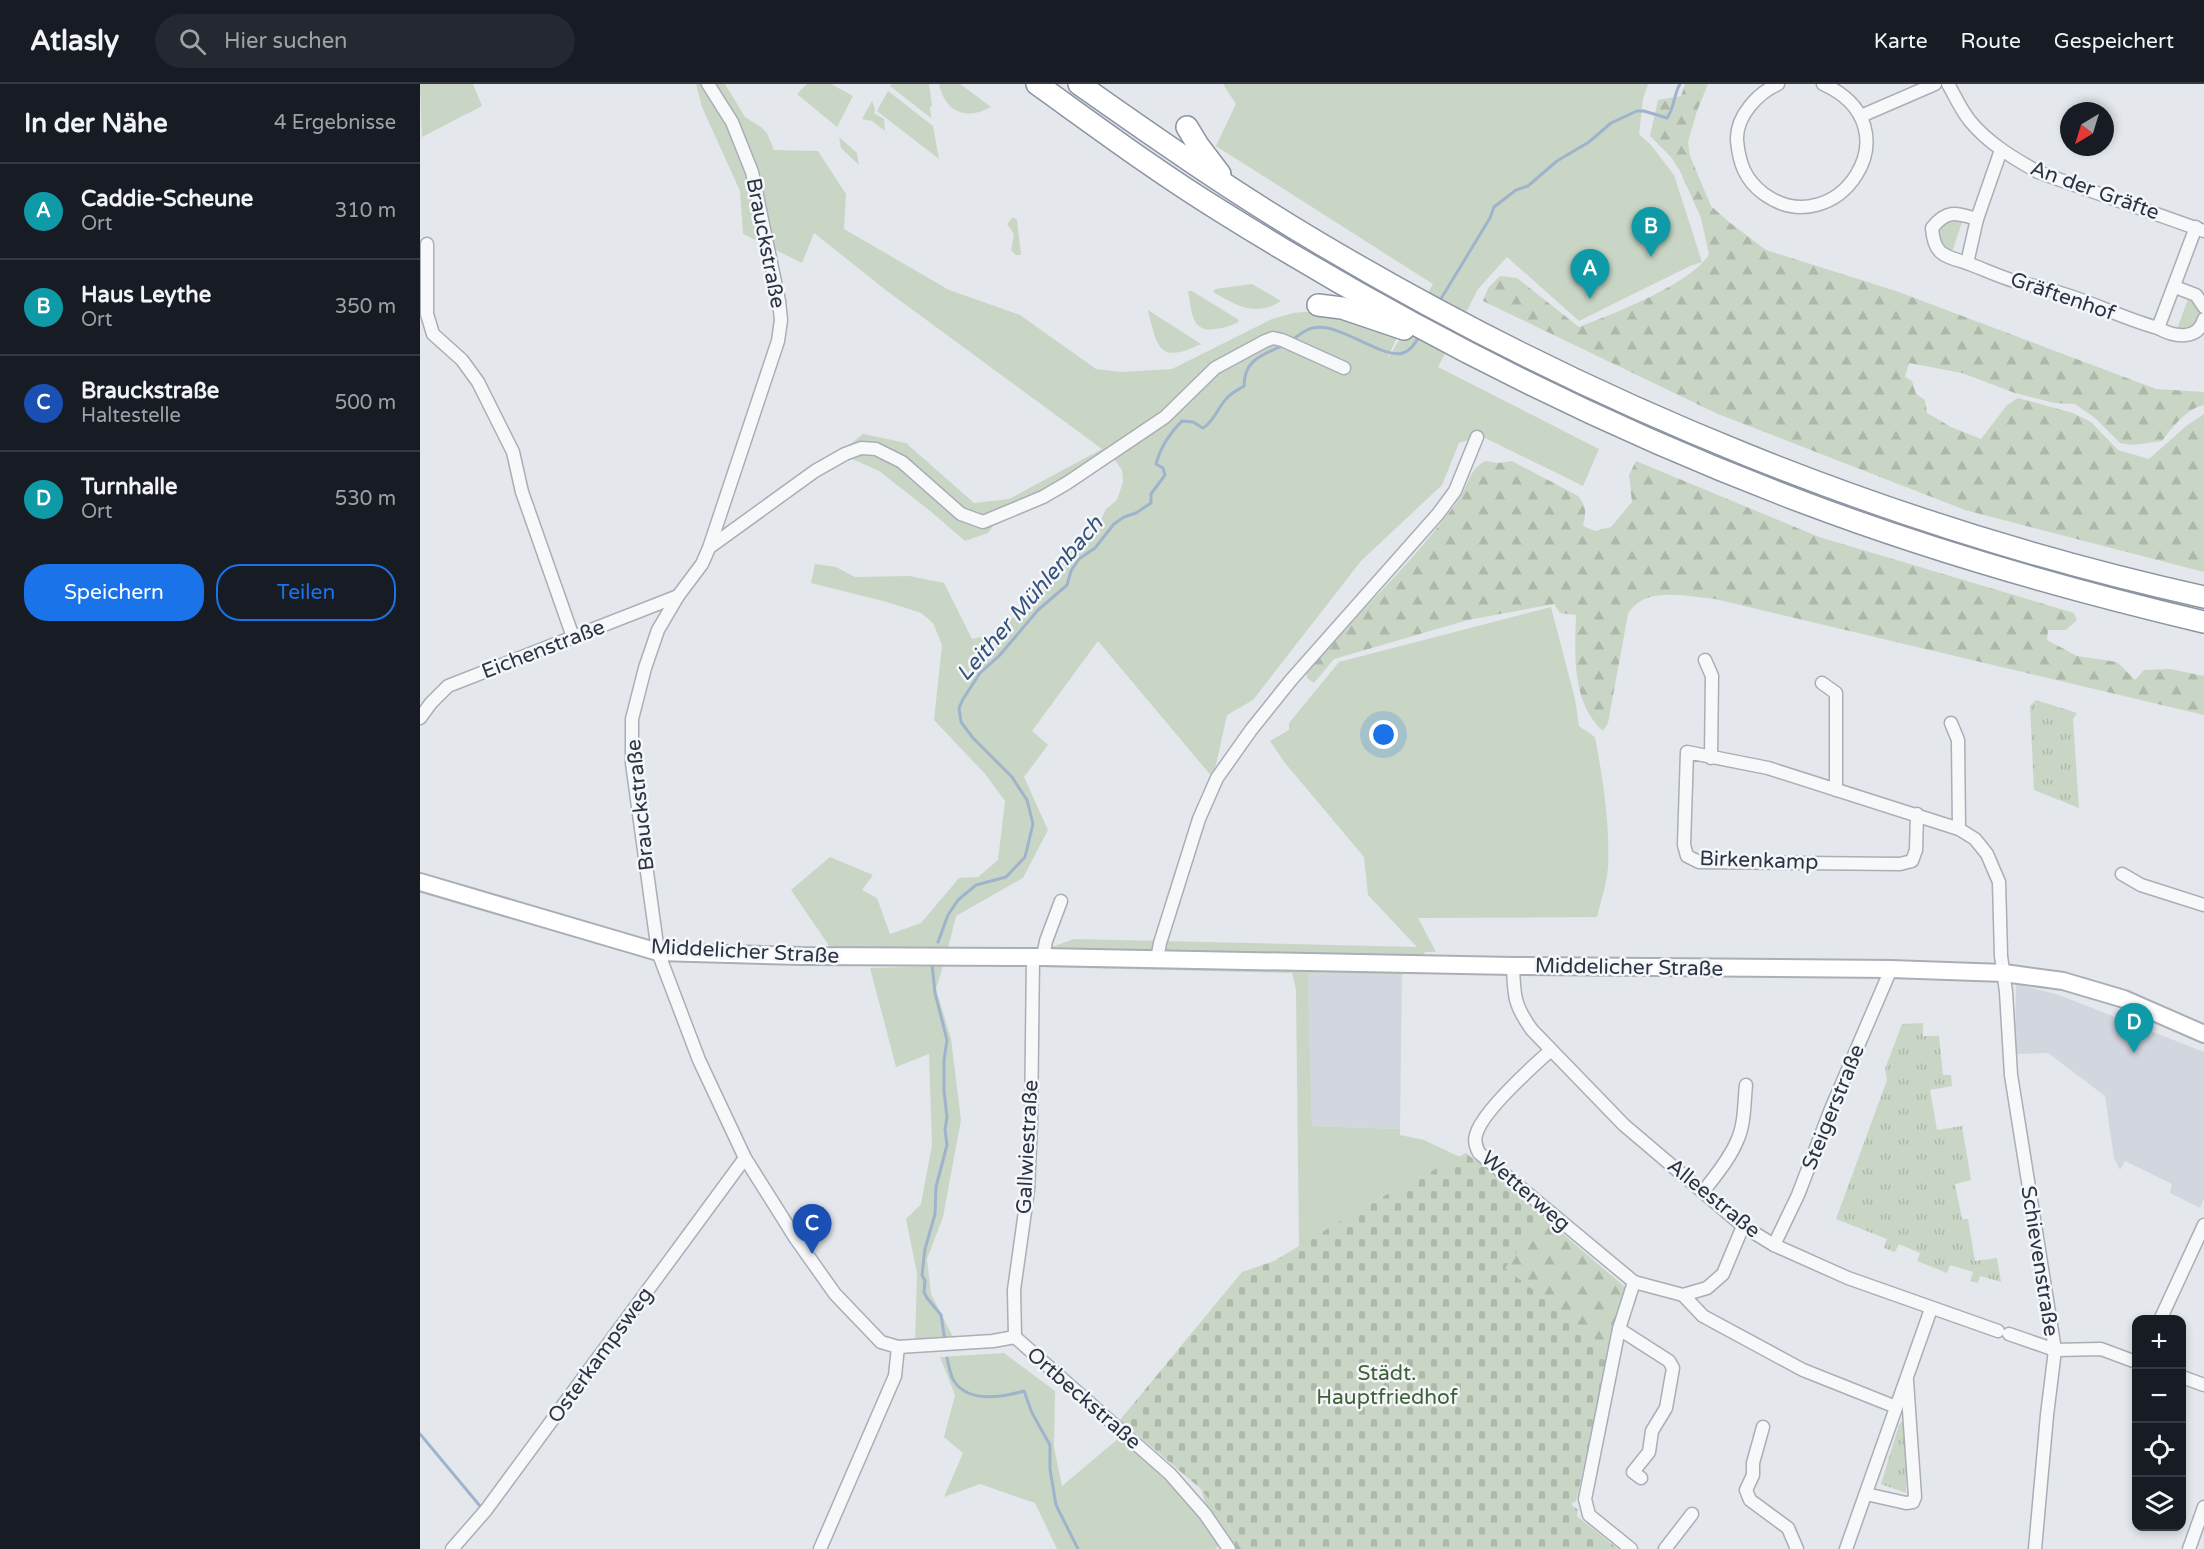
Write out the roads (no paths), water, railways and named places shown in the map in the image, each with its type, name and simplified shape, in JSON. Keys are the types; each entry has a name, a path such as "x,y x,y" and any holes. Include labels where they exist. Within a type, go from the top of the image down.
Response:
{"highway":[{"path":"1037,84 1139,158 1409,326 1638,435 1805,503 1990,565 2102,597 2204,622"},
{"path":"1079,84 1231,189 1319,243 1472,328 1646,412 1814,482 1987,539 2204,597"},
{"path":"1187,127 1231,189"},
{"path":"1318,305 1342,308 1409,326"}],"street":[{"name":"Brauckstraße","path":"708,84 732,122 752,172 781,320 778,341 709,548 702,564 678,596 658,630 645,668 632,719 632,763 658,952 699,1060 745,1158 796,1239 835,1294 881,1342 898,1347"},
{"path":"1778,84 1760,95 1749,107 1741,121 1737,135 1738,152 1747,177 1759,190 1776,202 1790,207 1804,207 1828,200 1846,189 1853,181 1863,161 1866,144 1861,116 1842,94 1823,84"},
{"path":"1861,116 1935,84"},
{"name":"An der Gräfte","path":"1948,84 1970,120 2001,150 2038,172 2200,229"},
{"path":"1967,263 1977,219 2001,150"},
{"name":"Gräftenhof","path":"1977,219 1958,213 1948,214 1939,219 1932,228 1934,246 1943,255 2024,284 2038,285 2067,295 2167,333 2182,337 2194,334 2204,319"},
{"path":"2158,328 2200,229"},
{"path":"427,244 427,314 433,334 462,360 478,382 513,452 522,492 573,638"},
{"path":"2175,286 2196,295 2204,307"},
{"path":"709,548 815,471 861,448 876,449 902,462 961,514 983,522 1043,497 1067,483 1165,417 1215,368 1265,341 1273,338 1282,340 1344,368"},
{"path":"1157,959 1199,819 1217,778 1291,680 1438,514 1455,491 1477,437"},
{"name":"Eichenstraße","path":"420,718 430,703 448,686 678,596"},
{"path":"1705,660 1712,676 1711,758"},
{"path":"1822,683 1836,693 1836,790"},
{"path":"1951,723 1959,740 1959,829"},
{"name":"Birkenkamp","path":"1917,814 1916,850 1912,861 1900,864 1699,862 1687,856 1684,844 1687,752 1768,768 1917,814 1959,829 1975,839 1987,854 1999,882 2001,956 2004,973"},
{"path":"2122,874 2141,885 2204,905"},
{"name":"Middelicher Straße","path":"420,882 658,952 802,956 1041,952 1157,959 1513,966 1891,969 2004,973 2063,981 2124,999 2204,1034"},
{"path":"1041,952 1061,901"},
{"name":"Middelicher Straße","path":"1034,934 1041,952"},
{"name":"Gallwiestraße","path":"1015,1337 1014,1290 1028,1190 1041,952"},
{"name":"Alleestraße","path":"1513,966 1514,995 1520,1012 1551,1050 1624,1125 1743,1226 1774,1245 1848,1278 1931,1309 2055,1350"},
{"name":"Steigerstraße","path":"1774,1245 1798,1195 1831,1109 1891,969"},
{"name":"Schievenstraße","path":"2004,973 2011,1075 2055,1350 2035,1549"},
{"name":"Wetterweg","path":"1551,1050 1505,1094 1481,1125 1476,1134 1475,1145 1479,1153 1634,1282 1683,1295"},
{"path":"1703,1192 1728,1159 1738,1139 1743,1120 1746,1085"},
{"name":"Osterkampsweg","path":"452,1549 486,1510 745,1158"},
{"path":"2162,1315 2204,1225"},
{"path":"1743,1226 1723,1274 1707,1288 1683,1295 1703,1316 1803,1370 1896,1407"},
{"path":"1631,1549 1589,1515 1585,1499 1618,1329 1634,1282"},
{"path":"1846,1549 1931,1309"},
{"path":"1618,1329 1669,1361 1673,1368 1666,1408 1652,1431 1649,1452 1633,1472 1641,1478"},
{"name":"Ortbeckstraße","path":"898,1347 993,1341 1015,1337 1170,1474 1205,1514 1229,1549"},
{"path":"820,1549 895,1376 898,1347"},
{"path":"2055,1350 2101,1349 2132,1361"},
{"path":"1866,1494 1913,1503 1915,1497 1907,1377"},
{"path":"2186,1379 2204,1385"},
{"path":"1763,1427 1753,1463 1753,1475 1746,1490 1750,1500 1788,1528 1797,1549"},
{"path":"2189,1549 2204,1507"},
{"path":"1665,1549 1692,1514"}],"waterway":[{"name":"Leither Mühlenbach","path":"1439,302 1490,218 1494,207 1516,190 1528,186 1557,161 1589,142 1611,123 1637,111 1667,118 1680,84"},
{"name":"Leither Mühlenbach","path":"1292,340 1307,330 1324,328 1336,330 1394,354 1408,350 1419,336"},
{"name":"Leither Mühlenbach","path":"938,942 948,915 958,900 976,885 1006,877 1025,857 1033,824 1027,800 1012,777 973,738 961,722 959,708 963,699 980,673 999,656 1038,610 1067,585 1071,571 1079,559 1095,548 1114,524 1151,503 1151,494 1165,475 1163,468 1156,464 1160,452 1182,421 1193,422 1203,428 1207,426 1229,396 1244,386 1247,370 1251,364 1262,355 1284,345"},
{"name":"Leither Mühlenbach","path":"932,964 935,993 947,1040 944,1060 947,1145 936,1187 935,1214 925,1249 922,1275 925,1281 924,1292 941,1315 945,1341"},
{"path":"947,1358 954,1381 968,1393 997,1397 1024,1391 1032,1413 1050,1445 1050,1469 1056,1505 1078,1549"},
{"path":"420,1434 480,1506"}],"place":[{"name":"Haus Leythe","path":"1651,257"},
{"name":"Caddie-Scheune","path":"1590,299"},
{"name":"Turnhalle","path":"2134,1053"},
{"name":"Brauckstraße","path":"812,1254"}],"park label":[{"name":"Städt. Hauptfriedhof","path":"1387,1385"}]}
